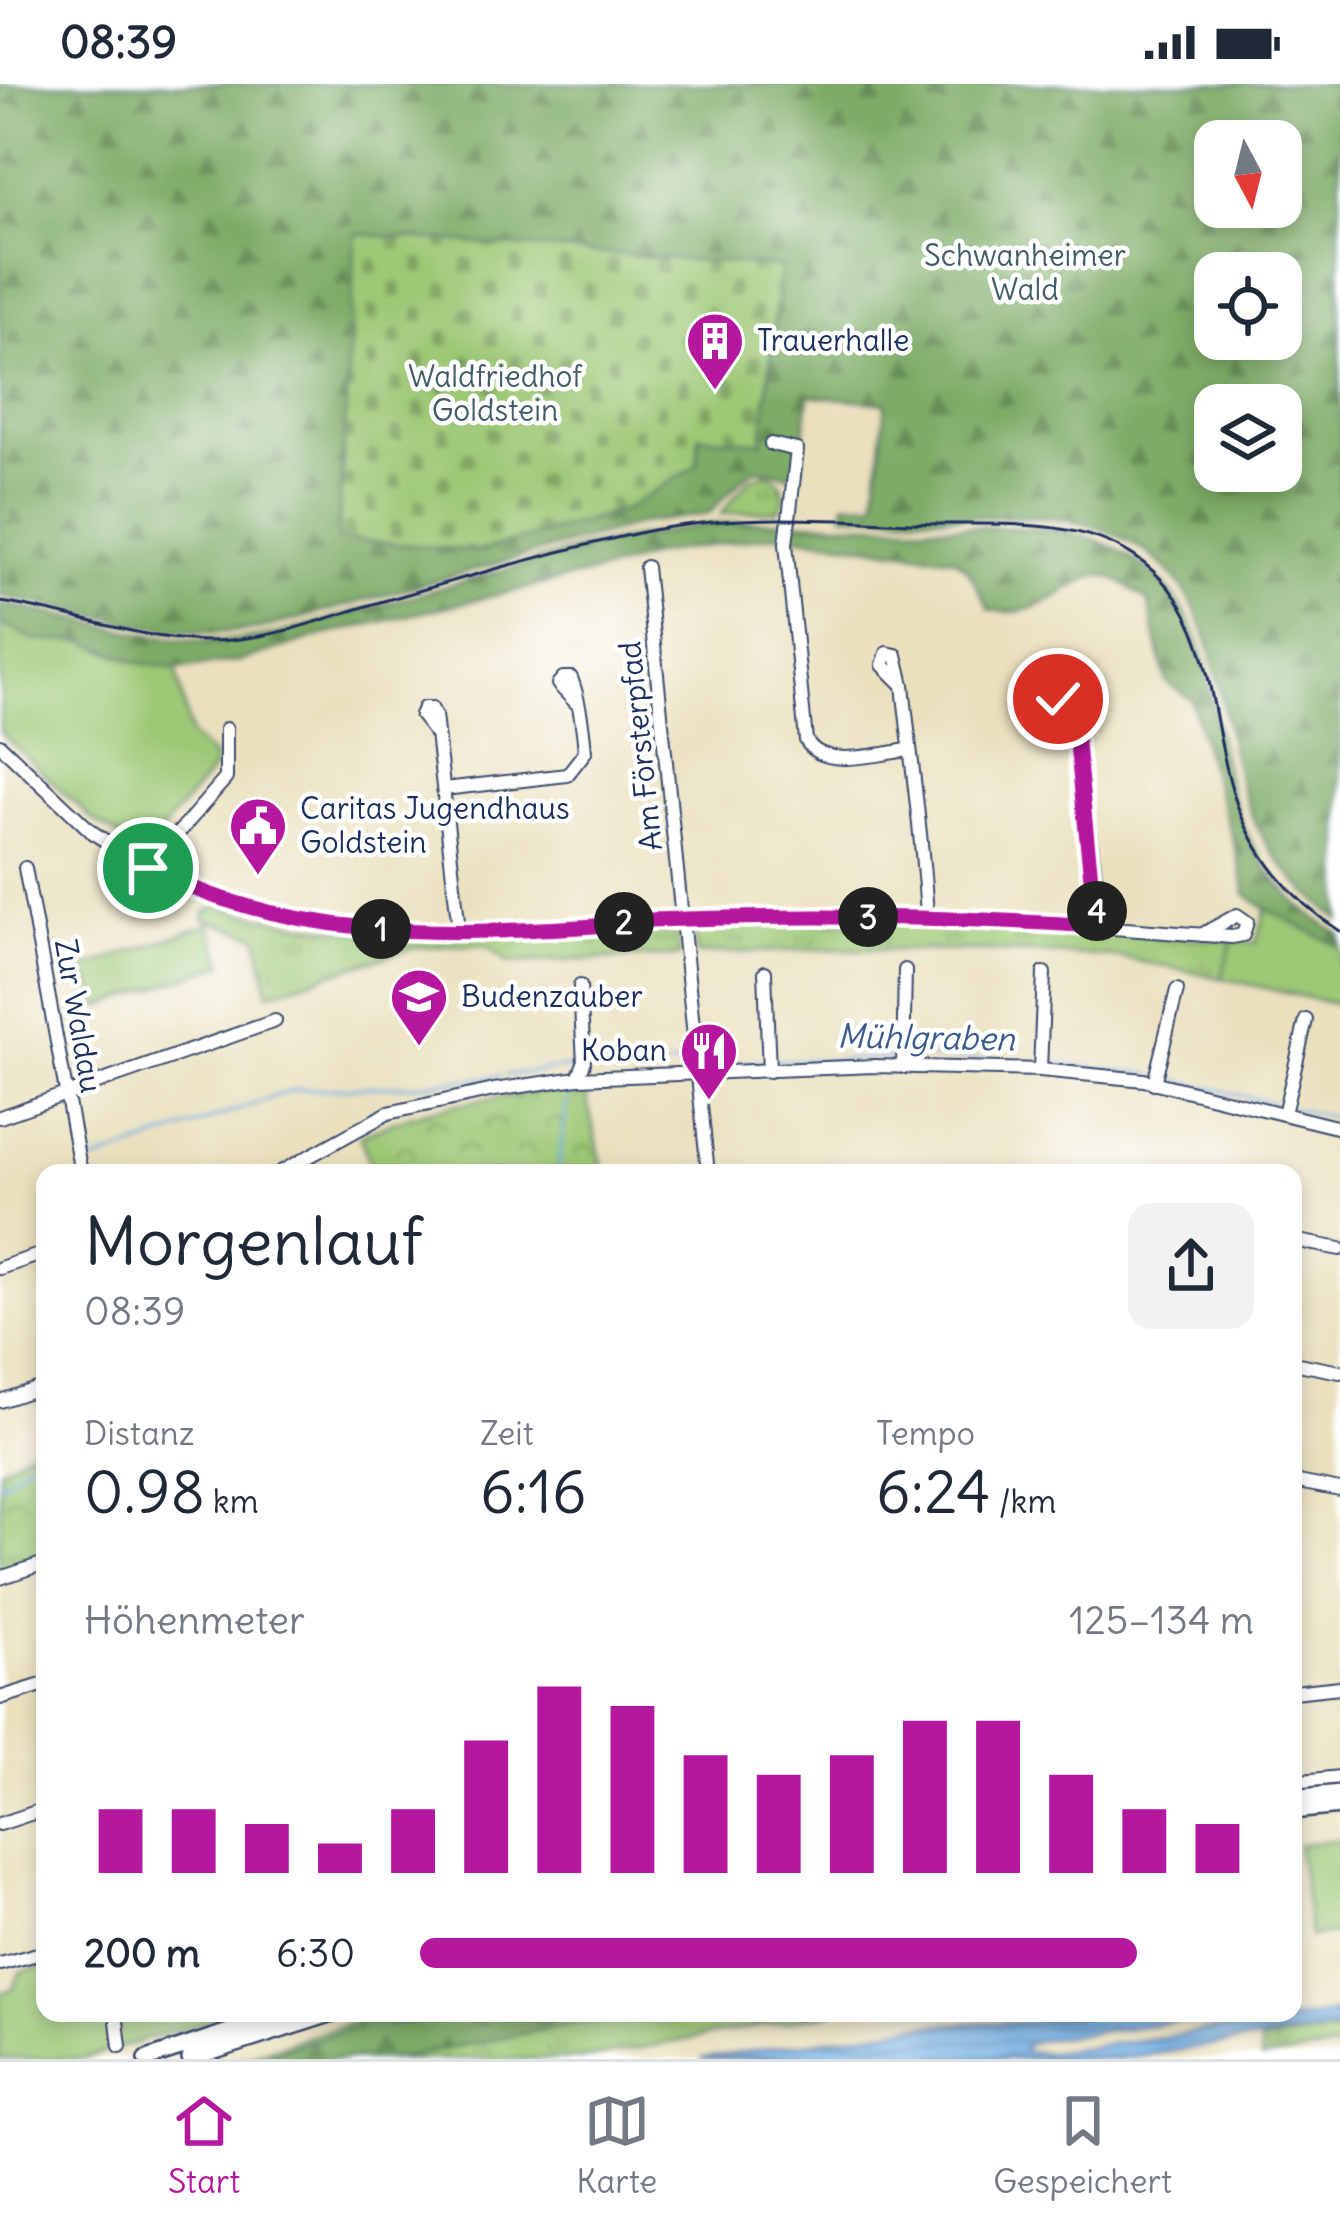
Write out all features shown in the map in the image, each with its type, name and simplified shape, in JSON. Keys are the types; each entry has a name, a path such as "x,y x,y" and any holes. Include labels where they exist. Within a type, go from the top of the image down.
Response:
{"main road":[{"path":"1302,1797 1340,1793"},
{"path":"1302,1810 1340,1806"},
{"path":"147,2059 259,2022"},
{"path":"190,2059 305,2022"}],"street":[{"path":"771,444 797,450 786,544 802,718 810,749 827,757 909,750"},
{"name":"Am Försterpfad","path":"646,567 707,1164"},
{"path":"903,685 926,917"},
{"path":"444,788 567,775 585,752 578,706"},
{"path":"148,868 226,778 226,730"},
{"path":"436,734 459,930"},
{"path":"1076,735 1096,926"},
{"path":"0,746 92,832 148,868 212,898 280,918 368,929 459,930 683,920 926,917 1201,935"},
{"name":"Zur Waldau","path":"25,868 79,1164"},
{"path":"903,1061 905,970"},
{"path":"765,972 769,1065"},
{"path":"1040,1064 1044,973"},
{"path":"578,1078 584,1063 580,986"},
{"path":"1156,1077 1177,990"},
{"path":"1285,1108 1306,1020"},
{"path":"0,1117 275,1021"},
{"path":"297,1164 388,1113 494,1090 578,1078 698,1074 769,1065 1040,1064 1156,1077 1285,1108 1340,1128"},
{"path":"1302,1242 1340,1249"},
{"path":"0,1268 36,1256"},
{"path":"1302,1365 1340,1372"},
{"path":"0,1401 36,1389"},
{"path":"1302,1483 1340,1490"},
{"path":"0,1578 36,1566"},
{"path":"0,1698 36,1687"},
{"path":"1302,1691 1340,1687"},
{"path":"1302,1781 1340,1777"},
{"path":"0,1824 36,1812"},
{"path":"0,1964 36,1954"},
{"path":"117,2022 120,2046"}],"green space":[{"name":"Schwanheimer Wald","path":"0,84 1340,84 1340,920 1287,871 1257,826 1236,767 1208,642 1193,605 1170,572 1136,545 1077,522 844,514 845,502 875,503 886,403 809,395 799,477 758,469 747,474 708,514 647,522 265,628 198,632 0,596","holes":["780,267 762,441 699,436 697,465 624,510 481,551"]},
{"name":"Waldfriedhof Goldstein","path":"356,234 780,267 762,442 699,436 697,465 624,510 481,551 338,539"},
{"path":"767,474 783,489 778,510 721,514 749,479"},
{"path":"756,521 1051,529 1102,543 1147,569 1182,608 1194,631 1229,784 1251,841 1289,894 1340,934 1340,947 1246,894 1192,700 1166,682 1148,601 1106,576 1083,581 1027,610 1009,612 989,609 968,569 954,558 781,534 655,554 610,569 331,633 241,661 176,669 135,662 106,649 36,640 0,623 0,604 174,638 244,639 281,633 585,547 701,525"},
{"path":"1,624 36,640 86,642 135,662 176,669 191,737 213,756 215,767 143,852 92,819 0,732"},
{"path":"218,906 327,928 382,932 659,928 676,932 680,956 508,963 486,945 415,947 268,993 258,936 204,919 205,912"},
{"path":"1266,909 1340,947 1340,1005 1221,978 1233,941 1256,943"},
{"path":"978,923 1233,941 1221,978 1118,957 830,949 696,954 695,933 701,928"},
{"path":"210,924 224,964 99,1007 85,968"},
{"path":"584,1087 602,1164 370,1164 360,1136 442,1107"},
{"path":"36,1446 36,1561 0,1574 0,1469"},
{"path":"1340,1839 1340,1933 1310,1937 1302,1844"},
{"path":"36,1968 36,2022 206,2022 81,2059 0,2059 0,1993 13,1989 21,1972"},
{"path":"352,2022 784,2022 581,2059 239,2059"},
{"path":"372,2022 386,2026 400,2022 581,2022 394,2059 250,2059"},
{"path":"1340,2031 1340,2048 1261,2059 1260,2042"}],"water":[{"path":"1340,2013 1340,2029 1113,2059 700,2059 916,2025 1170,2022 1024,2045 1023,2050 1044,2053 1302,2022 1302,2018"}],"waterway":[{"name":"Mühlgraben","path":"910,1057 1038,1062"},
{"name":"Mühlgraben","path":"772,1061 900,1058"},
{"name":"Mühlgraben","path":"700,1064 762,1062"},
{"name":"Mühlgraben","path":"1048,1063 1152,1074"},
{"name":"Mühlgraben","path":"586,1067 691,1065"},
{"name":"Mühlgraben","path":"505,1075 577,1067"},
{"name":"Mühlgraben","path":"94,1162 293,1090 500,1076"},
{"name":"Mühlgraben","path":"1161,1076 1280,1105"},
{"path":"558,1164 569,1088"},
{"name":"Mühlgraben","path":"1289,1108 1340,1119"},
{"path":"0,1484 36,1457"}],"tram line":[{"path":"0,602 144,634 231,640 288,630 610,539 717,521 1065,529 1134,556 1182,606 1206,667 1226,766 1243,819 1276,874 1340,931"}],"place":[{"name":"Trauerhalle","path":"715,392"},
{"name":"Caritas Jugendhaus Goldstein","path":"258,877"},
{"name":"Budenzauber","path":"419,1048"},
{"name":"Koban","path":"709,1102"}],"route":[{"path":"148,868 212,898 256,912 368,929 820,917 979,918 1096,926 1076,735 1058,712 1058,699"}]}
